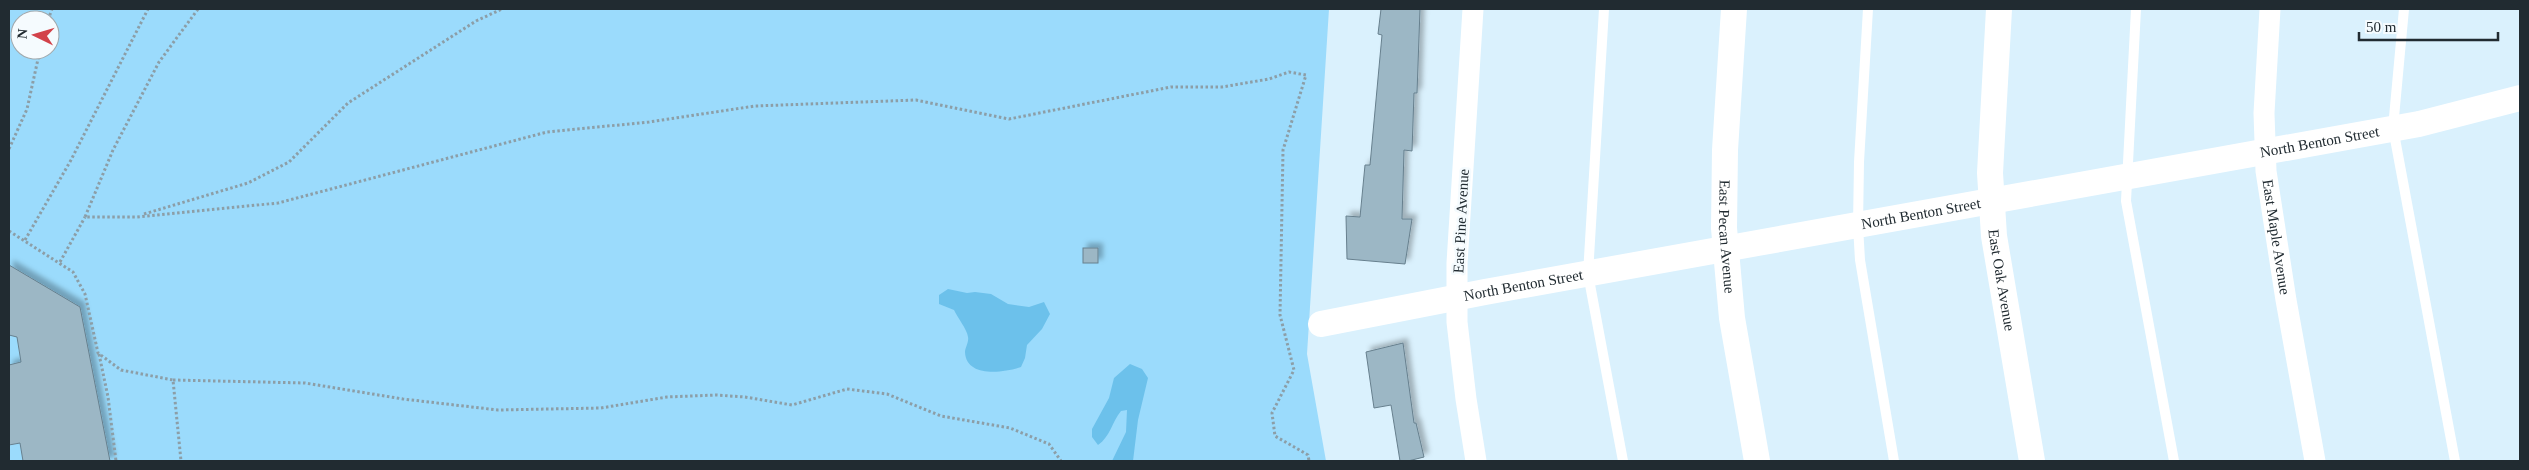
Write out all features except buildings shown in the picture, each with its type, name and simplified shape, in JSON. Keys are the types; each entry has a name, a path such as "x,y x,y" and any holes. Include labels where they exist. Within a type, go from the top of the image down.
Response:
{"street":[{"name":"East Pine Avenue","path":"1473,9 1457,264 1457,322 1476,461"},
{"name":"East Pecan Avenue","path":"1734,9 1724,170 1725,249 1732,318 1758,461"},
{"name":"East Oak Avenue","path":"1999,9 1990,173 1992,202 2003,299 2032,461"},
{"name":"East Maple Avenue","path":"2270,9 2265,72 2266,151 2274,228 2315,461"},
{"name":"North Benton Street","path":"1321,324 2393,128 2462,114 2520,98"}],"lane":[{"path":"1604,9 1588,274 1623,461"},
{"path":"1868,9 1858,226 1860,260 1894,461"},
{"path":"2136,9 2126,201 2174,461"},
{"path":"2404,9 2393,128 2455,461"}],"path":[{"path":"25,240 71,160 148,9"},
{"path":"60,262 85,217 112,150 159,62 198,9"},
{"path":"137,217 248,183 289,162 348,103 476,21 502,9"},
{"path":"9,148 27,109 38,60"},
{"path":"85,217 137,217 278,203 547,132 649,122 755,106 916,100 1009,119 1171,87 1222,87 1269,79 1289,72 1306,75 1283,150 1280,315 1294,370 1272,413 1275,436 1308,455 1309,461"},
{"path":"9,231 73,272 85,294 108,396 116,461"},
{"path":"98,353 121,370 173,380 305,383 403,399 498,410 601,408 667,397 716,395 745,397 792,405 847,389 887,394 941,416 1010,428 1049,444 1061,461"},
{"path":"173,380 181,461"}],"shaded area":[{"path":"9,9 1329,9 1307,354 1326,461 9,461"},
{"path":"948,289 967,293 991,294 1008,304 1029,307 1044,302 1050,314 1042,329 1027,345 1021,367 1006,371 988,372 979,370 967,361 965,352 968,339 964,327 954,310 939,304 939,295"},
{"path":"1130,364 1142,369 1148,378 1138,420 1133,461 1112,461 1126,432 1127,410 1121,411 1108,434 1098,445 1092,437 1092,429 1109,398 1114,378"}]}
